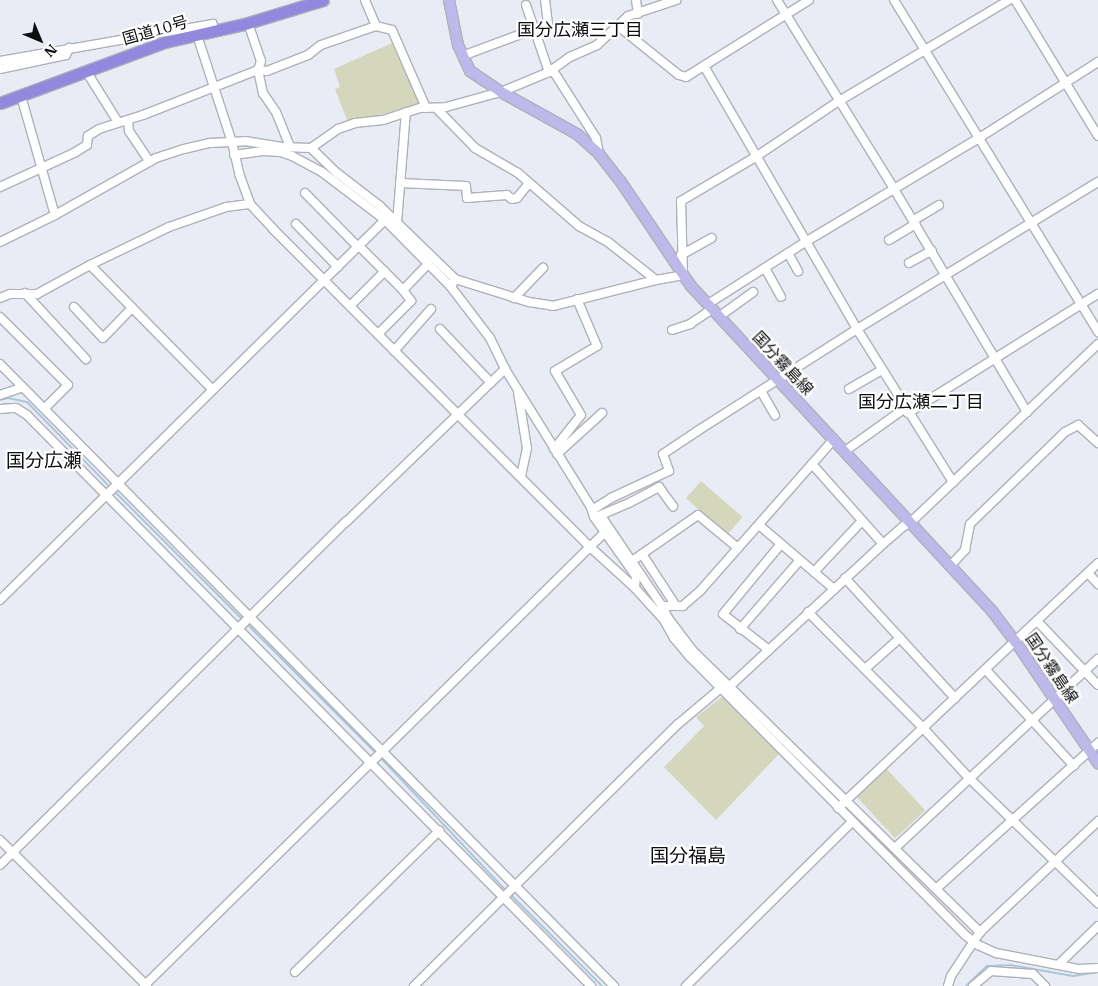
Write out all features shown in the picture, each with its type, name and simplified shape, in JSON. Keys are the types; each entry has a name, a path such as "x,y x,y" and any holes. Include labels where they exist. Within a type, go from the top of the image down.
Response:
{"highway":[{"name":"国道10号","path":"0,103 165,42 197,35 215,27 248,23 323,0"}],"main road":[{"name":"国分霧島線","path":"450,0 462,56 470,71 501,92 564,126 599,154 622,182 683,275 713,310 992,611 1015,641 1098,762"}],"street":[{"path":"365,0 376,26"},
{"path":"462,56 548,24 545,0"},
{"path":"636,0 638,14"},
{"path":"0,242 55,215 150,162 196,146 245,141 311,148 346,125 383,120 406,112 426,108 446,107 501,92 550,70 570,57 597,45 628,16 676,0"},
{"path":"777,0 932,250 1027,412"},
{"path":"618,26 679,75 686,77 809,0"},
{"path":"894,0 1080,306 1098,332"},
{"path":"311,148 337,173 380,206 455,279 514,298 553,306 683,275 681,201 757,156 840,101 925,52 1009,0"},
{"path":"1015,0 1098,136"},
{"path":"526,6 533,30 550,70 596,138 599,154"},
{"path":"248,23 261,61 258,70 263,93 276,112 290,147"},
{"path":"0,186 41,166 74,153 87,145 88,136 94,131 128,120 258,70 267,71 308,55 322,45 376,26 392,30 426,108"},
{"path":"0,60 215,27"},
{"path":"197,35 250,204 457,415 521,476 589,546 666,619"},
{"path":"0,69 68,50"},
{"path":"713,310 765,268 1066,84 1098,62"},
{"path":"704,66 908,413"},
{"path":"86,70 118,122"},
{"path":"21,96 55,215"},
{"path":"436,108 475,148 518,173 579,226 608,242 656,280"},
{"path":"397,223 406,112"},
{"path":"128,120 129,131 150,162"},
{"path":"234,155 263,151 280,152 292,156 322,172 385,220 427,265 451,287 490,338 505,369 596,514 632,561 638,575 635,588"},
{"path":"596,514 611,498 669,471 663,454 857,329 1098,182"},
{"path":"400,183 466,186 467,198 506,195 512,199 517,198 529,183"},
{"path":"305,193 403,290 411,301 378,334"},
{"path":"0,298 10,294 37,294 90,265 169,227 226,207 250,204"},
{"path":"890,240 939,205"},
{"path":"0,600 385,220"},
{"path":"296,224 338,267"},
{"path":"681,255 712,238"},
{"path":"909,263 932,250"},
{"path":"788,254 798,271"},
{"path":"90,265 212,390"},
{"path":"403,290 427,265"},
{"path":"514,298 543,268"},
{"path":"765,268 781,297"},
{"path":"350,306 384,271"},
{"path":"451,287 455,279"},
{"path":"672,330 690,324 713,310 753,292"},
{"path":"25,293 86,359"},
{"path":"908,413 1098,294"},
{"path":"556,451 580,414 555,371 597,346 577,299"},
{"path":"74,307 103,338 132,308"},
{"path":"394,351 431,309"},
{"path":"0,317 68,385 45,408"},
{"path":"440,329 491,383"},
{"path":"414,986 677,725 726,687 769,650 883,544 911,522 1098,344"},
{"path":"0,364 45,408 116,485 248,619 614,986"},
{"path":"0,864 505,369"},
{"path":"849,389 882,370"},
{"path":"514,382 520,398 527,448 521,476"},
{"path":"0,395 23,386"},
{"path":"761,391 775,415"},
{"path":"0,409 16,408 27,414 372,761 439,832 591,986"},
{"path":"845,451 905,408 953,482"},
{"path":"556,451 602,412"},
{"path":"950,565 965,550 970,524 1065,432 1078,425 1098,443"},
{"path":"662,606 682,606 700,591 834,439"},
{"path":"812,464 861,522 883,544"},
{"path":"596,514 659,487 673,506"},
{"path":"596,514 605,532 662,606 674,638 690,657 726,687 847,800 980,932"},
{"path":"632,561 698,515 738,548"},
{"path":"814,572 861,522"},
{"path":"759,525 834,589"},
{"path":"0,840 145,986 605,532"},
{"path":"769,650 740,630 723,614 781,544"},
{"path":"642,554 676,606"},
{"path":"740,630 800,560"},
{"path":"838,808 1098,563"},
{"path":"1088,573 1098,584"},
{"path":"846,578 955,698"},
{"path":"808,612 923,728 969,778 1098,903"},
{"path":"1037,621 1098,685"},
{"path":"865,669 900,638"},
{"path":"896,848 1098,658"},
{"path":"986,670 1074,766"},
{"path":"726,687 838,808 973,941 996,953 1079,969 1098,968"},
{"path":"937,888 1098,743"},
{"path":"948,986 951,976 980,932 1098,821"},
{"path":"686,986 852,822"},
{"path":"295,972 439,832"},
{"path":"1059,964 1098,926"},
{"path":"973,986 991,971 1033,974 1045,986"}],"green space":[{"path":"394,42 422,104 348,123 335,89 340,87 334,69"},
{"path":"701,481 743,517 727,534 686,498"},
{"path":"723,696 779,754 716,820 664,767 704,726 696,717"},
{"path":"883,765 925,810 895,838 853,793"}],"waterway":[{"path":"0,400 8,398 27,402 111,488"},
{"path":"114,491 243,620"},
{"path":"247,624 376,753"},
{"path":"379,756 506,891"},
{"path":"510,894 602,986"},
{"path":"966,986 987,966 1010,965 1073,976 1098,972"}],"district":[{"name":"国分広瀬三丁目","path":"580,30"},
{"name":"国分広瀬二丁目","path":"921,402"},
{"name":"国分広瀬","path":"44,461"},
{"name":"国分福島","path":"688,856"}]}
